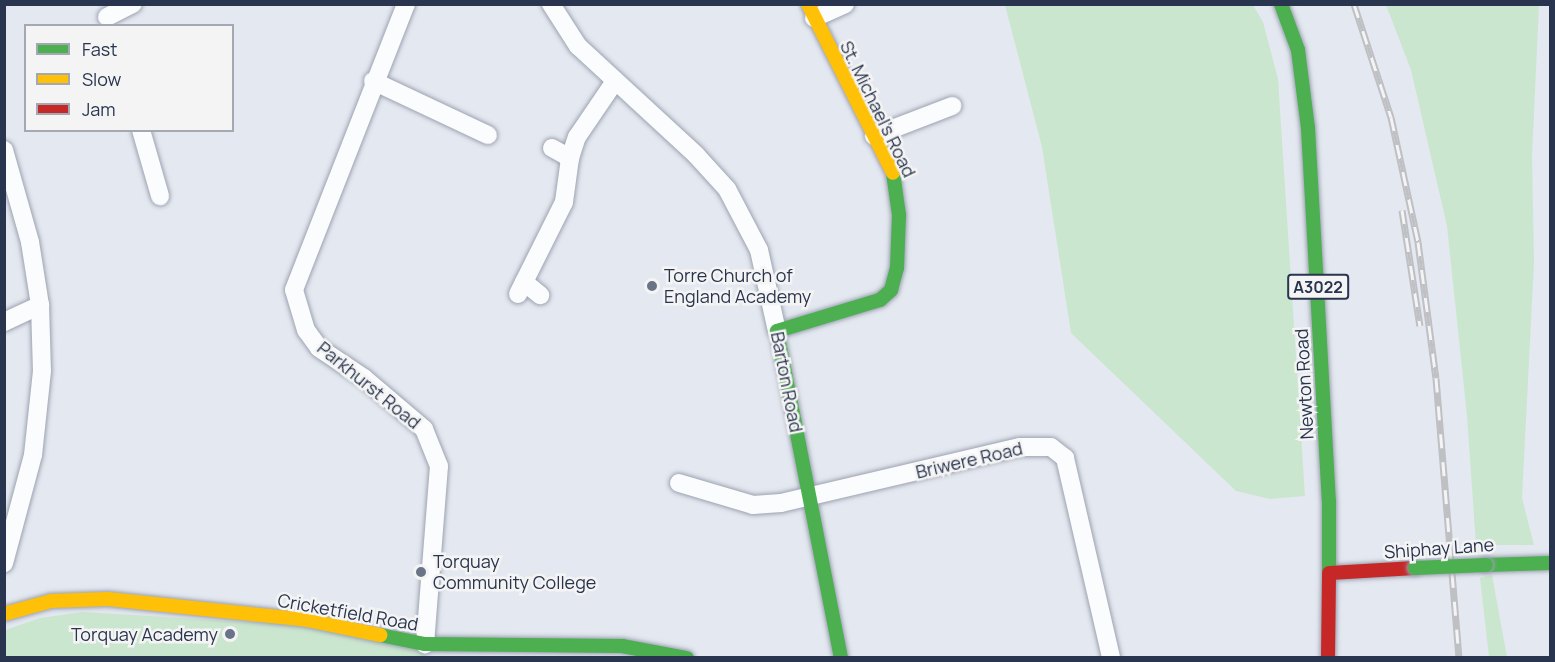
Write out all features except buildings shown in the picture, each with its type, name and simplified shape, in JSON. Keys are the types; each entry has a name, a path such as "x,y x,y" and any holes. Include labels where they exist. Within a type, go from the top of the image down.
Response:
{"street":[{"path":"106,16 133,4"},
{"name":"Parkhurst Road","path":"406,4 373,81 294,290 306,330 319,348 364,378 424,429 439,466 441,479 425,644"},
{"name":"Barton Road","path":"551,4 578,46 696,155 727,189 759,250 811,495 841,657"},
{"path":"811,11 845,4"},
{"name":"Newton Road","path":"1281,4 1298,50 1308,128 1330,573 1328,657"},
{"name":"St. Michael's Road","path":"777,331 880,300 891,290 897,268 897,189 874,136 811,11"},
{"path":"373,81 458,113 488,135"},
{"path":"540,295 521,288 564,202 570,158 578,136 615,81"},
{"path":"874,136 952,106"},
{"path":"142,132 160,196"},
{"path":"552,148 570,158"},
{"path":"4,150 30,242 40,305 42,371 33,455 4,563"},
{"path":"4,322 40,305"},
{"name":"Briwere Road","path":"679,483 753,505 811,495 1020,447 1051,447 1065,458 1111,657"},
{"name":"Shiphay Lane","path":"1330,573 1486,565 1500,561 1551,563"},
{"name":"Cricketfield Road","path":"4,614 51,601 108,599 307,620 425,644 622,646 687,657"}],"green space":[{"path":"1005,5 1253,5 1263,22 1278,79 1305,496 1270,499 1236,491 1071,333 1042,147"},
{"path":"1386,5 1539,5 1532,156 1534,263 1522,498 1534,545 1476,545 1467,416 1447,226 1411,70"},
{"path":"1492,575 1507,657 1489,657 1480,578"},
{"name":"Torquay Academy","path":"83,612 283,624 425,644 425,658 5,658 5,630 40,618"}],"railway":[{"path":"1354,4 1391,117 1418,242 1436,378 1459,658"},
{"path":"1402,210 1420,326"}],"traffic: fast":[{"path":"1281,4 1298,50 1308,128 1329,501 1329,573"},
{"path":"841,658 777,331 880,300 891,290 897,268 899,215 893,173"},
{"path":"1486,565 1550,563"},
{"path":"1415,568 1486,565"},
{"path":"380,635 425,644 622,646 687,658"}],"traffic: slow":[{"path":"808,4 893,173"},
{"path":"4,614 51,601 108,599 307,620 380,635"}],"traffic: jam":[{"path":"1330,573 1415,568"},
{"path":"1328,658 1329,573"}],"place":[{"name":"Torre Church of England Academy","path":"652,286"},
{"name":"Torquay Community College","path":"421,572"},
{"name":"Torquay Academy","path":"230,634"}]}
